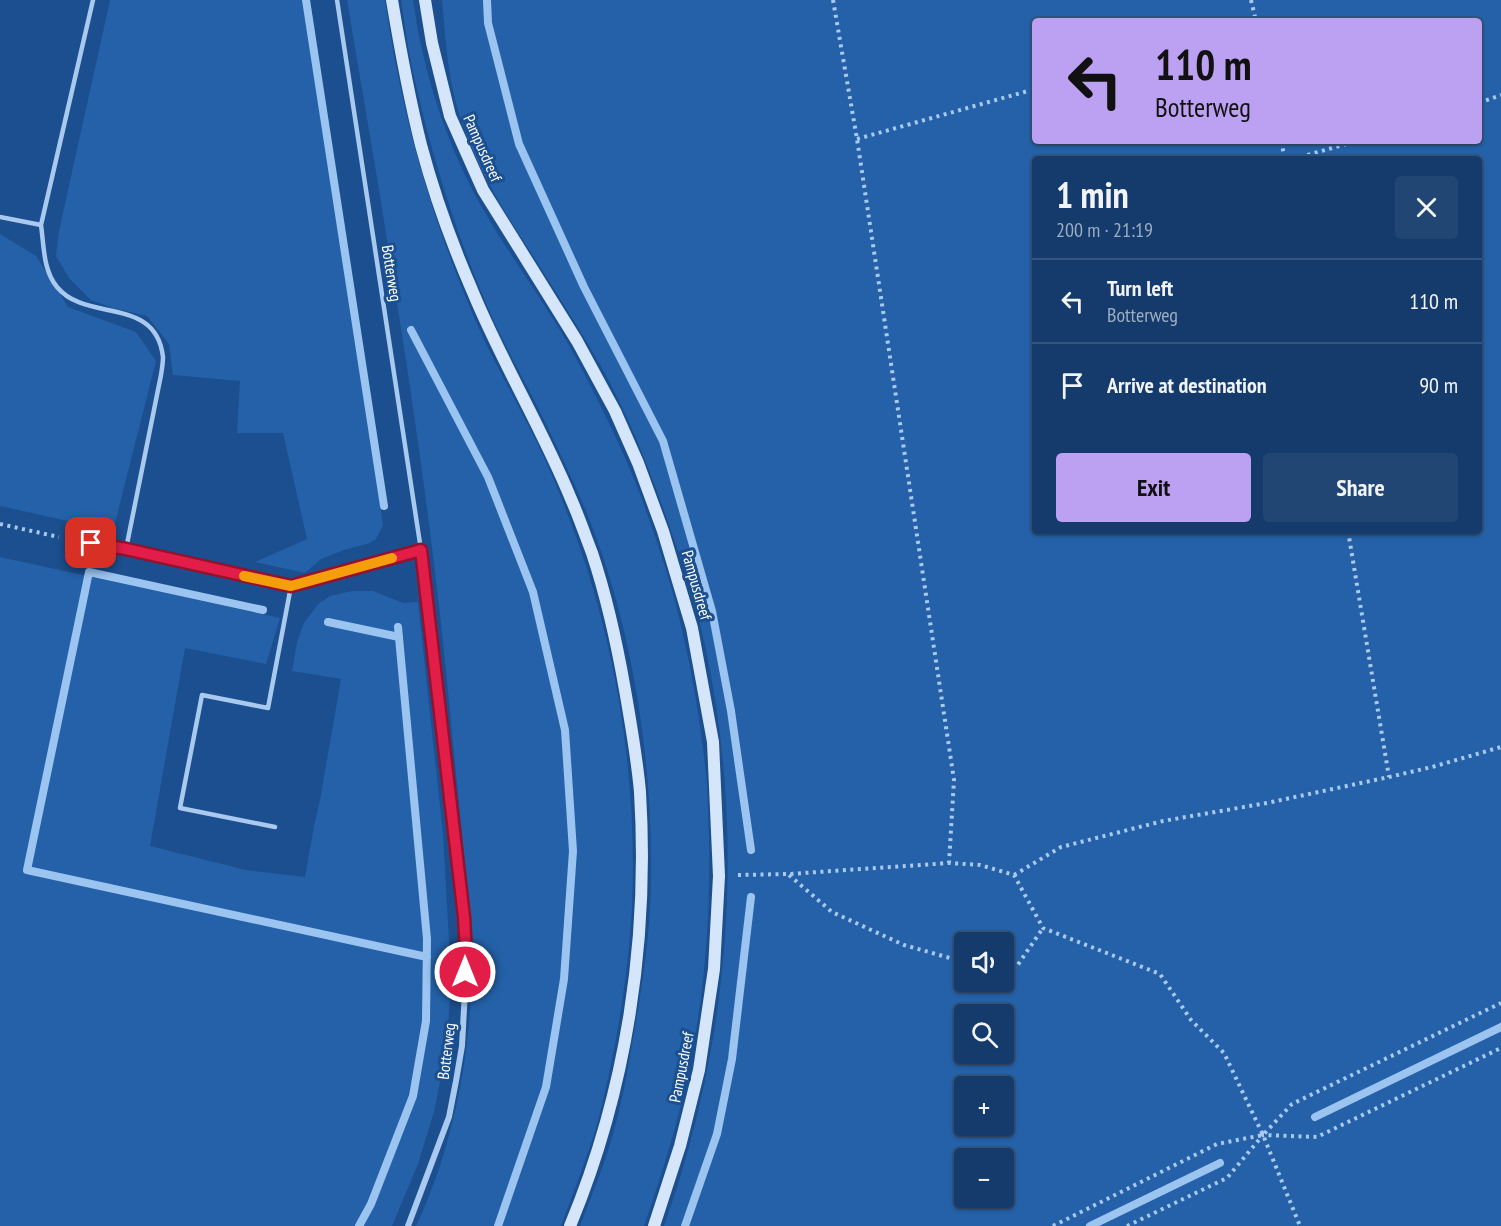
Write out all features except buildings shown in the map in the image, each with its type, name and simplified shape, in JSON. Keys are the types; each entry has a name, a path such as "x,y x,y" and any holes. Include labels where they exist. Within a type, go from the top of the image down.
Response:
{"main road":[{"path":"392,0 422,147 446,225 472,291 571,498 593,557 615,634 629,709 640,790 642,882 638,954 628,1026 610,1108 586,1186 570,1226"},
{"name":"Pampusdreef","path":"425,0 432,43 450,116 483,190 577,341 615,411 638,463 663,531 693,628 713,742 719,876 714,969 699,1070 680,1146 654,1226"}],"street":[{"path":"74,540 126,549 291,586 421,550"},
{"name":"Botterweg","path":"408,1226 449,1118 462,1046 466,954 464,917 421,550"}],"lane":[{"path":"93,0 41,225 45,262 58,288 69,298 82,304 129,314 149,325 158,340 163,357 162,375 126,549"},
{"name":"Botterweg","path":"337,0 421,550"},
{"path":"0,217 41,225"},
{"path":"275,826 180,808 202,695 268,708 291,586"}],"path":[{"path":"833,0 857,139 954,780 948,863"},
{"path":"1251,0 1255,18"},
{"path":"857,139 1032,90"},
{"path":"1482,102 1501,95"},
{"path":"1304,156 1347,144"},
{"path":"0,524 74,540"},
{"path":"1348,534 1389,777"},
{"path":"1014,875 1061,847 1163,821 1267,803 1389,777 1501,747"},
{"path":"719,876 789,874 948,863 980,865 1014,875 1043,928 1160,974 1191,1020 1224,1053 1263,1135 1300,1226"},
{"path":"789,874 832,912 904,945 954,959"},
{"path":"1014,966 1017,966 1043,928"},
{"path":"1127,1226 1227,1178 1293,1104 1501,1003"},
{"path":"1053,1226 1217,1144 1263,1135 1317,1137 1501,1048"}],"shaded area":[{"path":"110,0 310,0 383,525 376,539 370,543 321,559 305,573 255,562 307,539 283,433 237,433 240,381 173,375 169,344 147,316 91,300 69,278 56,256 59,231"},
{"path":"347,0 385,0 411,134 438,223 453,267 489,350 543,455 569,518 600,612 620,710 627,759 633,859 628,961 611,1066 599,1117 561,1226 416,1226 442,1160 460,1090 470,1017 471,947 465,863 425,490 385,226"},
{"path":"401,0 413,0 432,87 463,170 494,228 576,358 626,459 663,561 678,613 690,668 707,784 709,868 705,960 697,1022 682,1100 644,1226 580,1226 604,1162 619,1110 637,1016 648,935 651,858 649,808 639,706 629,655 618,605 586,511 496,326 459,234 422,108 410,57"},
{"path":"442,0 1501,0 1501,1226 664,1226 686,1156 704,1085 717,1013 725,941 728,868 726,795 718,722 706,650 694,600 673,535 630,424 587,342 500,203 479,164 462,124 450,78"},
{"path":"0,234 36,256 68,307 136,332 156,361 113,531 0,506"},
{"path":"0,557 280,618 266,664 185,648 150,846 246,870 305,877 341,679 292,671 297,642 304,623 318,604 330,596 352,591 373,591 403,603 418,602 443,834 451,975 447,1047 434,1112 418,1164 392,1226 0,1226"}],"waterway":[{"path":"306,0 384,506"},
{"path":"487,0 488,23 519,144 584,287 663,441 712,611 731,711 751,850"},
{"path":"411,330 488,477 533,592 565,730 573,851 564,979 546,1087 498,1226"},
{"path":"263,610 89,572 27,870 427,957"},
{"path":"328,622 399,637"},
{"path":"359,1226 371,1204 413,1096 426,1021 427,939 398,627"},
{"path":"685,1226 717,1134 732,1059 751,897"},
{"path":"1315,1117 1501,1027"},
{"path":"1090,1226 1220,1163"}],"slow traffic":[{"path":"244,576 291,586 392,558"}],"route":[{"path":"91,543 291,586 421,550 464,917 465,972"}]}
